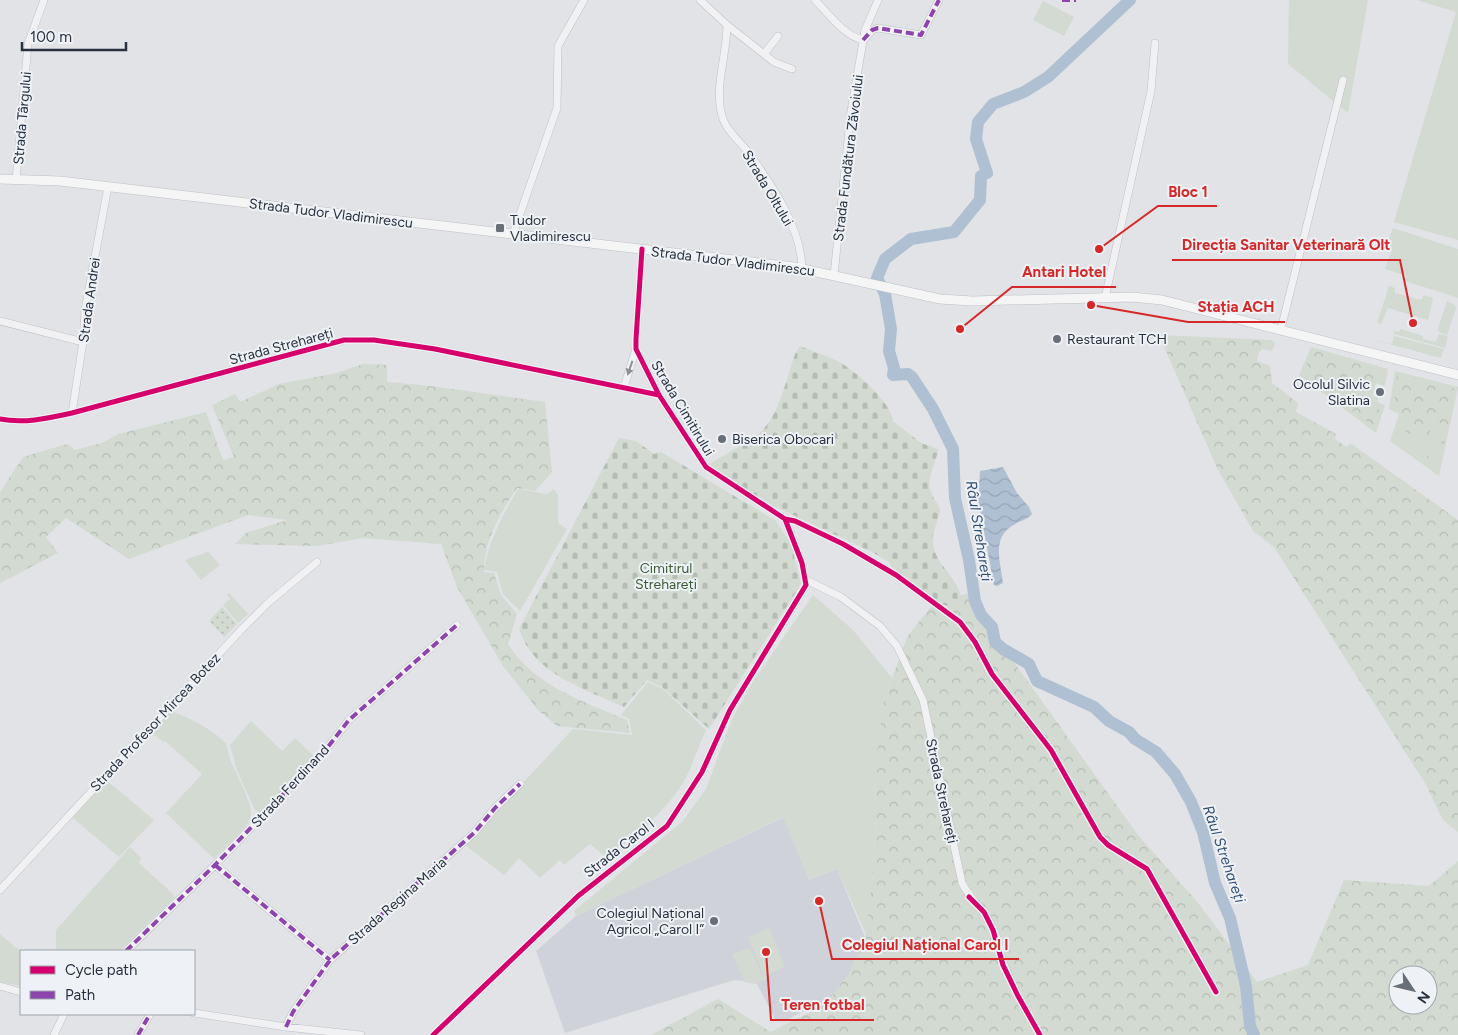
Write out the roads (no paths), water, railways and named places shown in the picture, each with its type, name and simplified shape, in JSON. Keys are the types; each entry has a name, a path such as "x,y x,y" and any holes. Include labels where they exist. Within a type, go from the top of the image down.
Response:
{"main road":[{"name":"Strada Tudor Vladimirescu","path":"0,179 60,181 802,268 909,294 972,301 1105,298 1162,300 1458,375"}],"street":[{"name":"Strada Târgului","path":"16,180 28,44 44,0"},
{"path":"513,234 557,108 558,46 584,0"},
{"path":"815,0 853,37 863,40 872,30 878,28 921,36 939,0"},
{"name":"Strada Fundătura Zăvoiului","path":"834,275 851,112 863,40 869,18 878,0"},
{"path":"704,2 727,25 774,62 792,70"},
{"name":"Strada Oltului","path":"727,25 726,51 719,94 723,120 760,168 787,216 800,247 802,268"},
{"path":"764,54 778,36"},
{"path":"1105,298 1151,91 1154,43"},
{"path":"1281,329 1343,80"},
{"name":"Strada Andrei","path":"72,413 92,272 108,187"},
{"name":"Strada Cimitirului","path":"624,387 636,350 642,249"},
{"path":"0,321 83,342"},
{"name":"Strada Strehareți","path":"0,419 9,421 43,420 344,340 374,340 435,349 659,395"},
{"name":"Strada Cimitirului","path":"636,350 659,395 699,460 711,473 785,519 794,521 843,544 896,575 960,622 975,642 992,674 1051,750 1100,836 1108,845 1148,869 1216,992"},
{"path":"785,519 802,563 806,580"},
{"name":"Strada Profesor Mircea Botez","path":"0,890 241,630 269,602 317,562"},
{"name":"Strada Strehareți","path":"806,580 841,597 880,626 897,646 908,667 923,700 962,883 969,896 984,912 993,930 1004,965 1018,996 1040,1035"},
{"name":"Strada Carol I","path":"434,1035 578,896 667,826 702,772 730,710 802,595 806,580"},
{"name":"Strada Ferdinand","path":"127,950 214,865 324,752 350,720 457,625"},
{"name":"Strada Regina Maria","path":"286,1027 293,1012 330,960 474,833 495,808 520,784"},
{"path":"214,865 330,960"},
{"path":"0,986 20,992"},
{"path":"195,1013 286,1027 361,1035"},
{"path":"54,1035 64,1015"},
{"path":"138,1035 149,1015"}],"water":[{"path":"1003,467 1017,493 1029,507 1032,514 1007,529 1003,535 1000,542 999,558 1003,583 997,586 994,585 978,500 980,471"}],"waterway":[{"name":"Râul Strehareți","path":"1130,0 1048,77 1024,92 993,104 978,122 976,139 987,173 981,176 980,200 954,232 911,239 885,259 877,278 885,294 891,329 889,351 894,368 893,375 908,374 912,377 933,409 953,449 955,498 969,560 975,601 981,615 992,627 995,642 1003,649 1029,664 1037,681 1094,707 1109,721 1129,732 1135,739 1156,752 1175,774 1191,802 1203,832 1215,883 1230,918 1246,986 1250,1026 1254,1035"}],"place":[{"name":"Tudor Vladimirescu","path":"500,228"},
{"name":"Bloc 1","path":"1099,249"},
{"name":"Stația ACH","path":"1091,305"},
{"name":"Direcția Sanitar Veterinară Olt","path":"1413,323"},
{"name":"Antari Hotel","path":"960,329"},
{"name":"Restaurant TCH","path":"1057,339"},
{"name":"Ocolul Silvic Slatina","path":"1380,392"},
{"name":"Biserica Obocari","path":"722,439"},
{"name":"Colegiul Național Carol l","path":"819,901"},
{"name":"Colegiul Național Agricol „Carol I”","path":"714,921"},
{"name":"Teren fotbal","path":"766,952"}],"park label":[{"name":"Cimitirul Strehareți","path":"666,576"}]}
